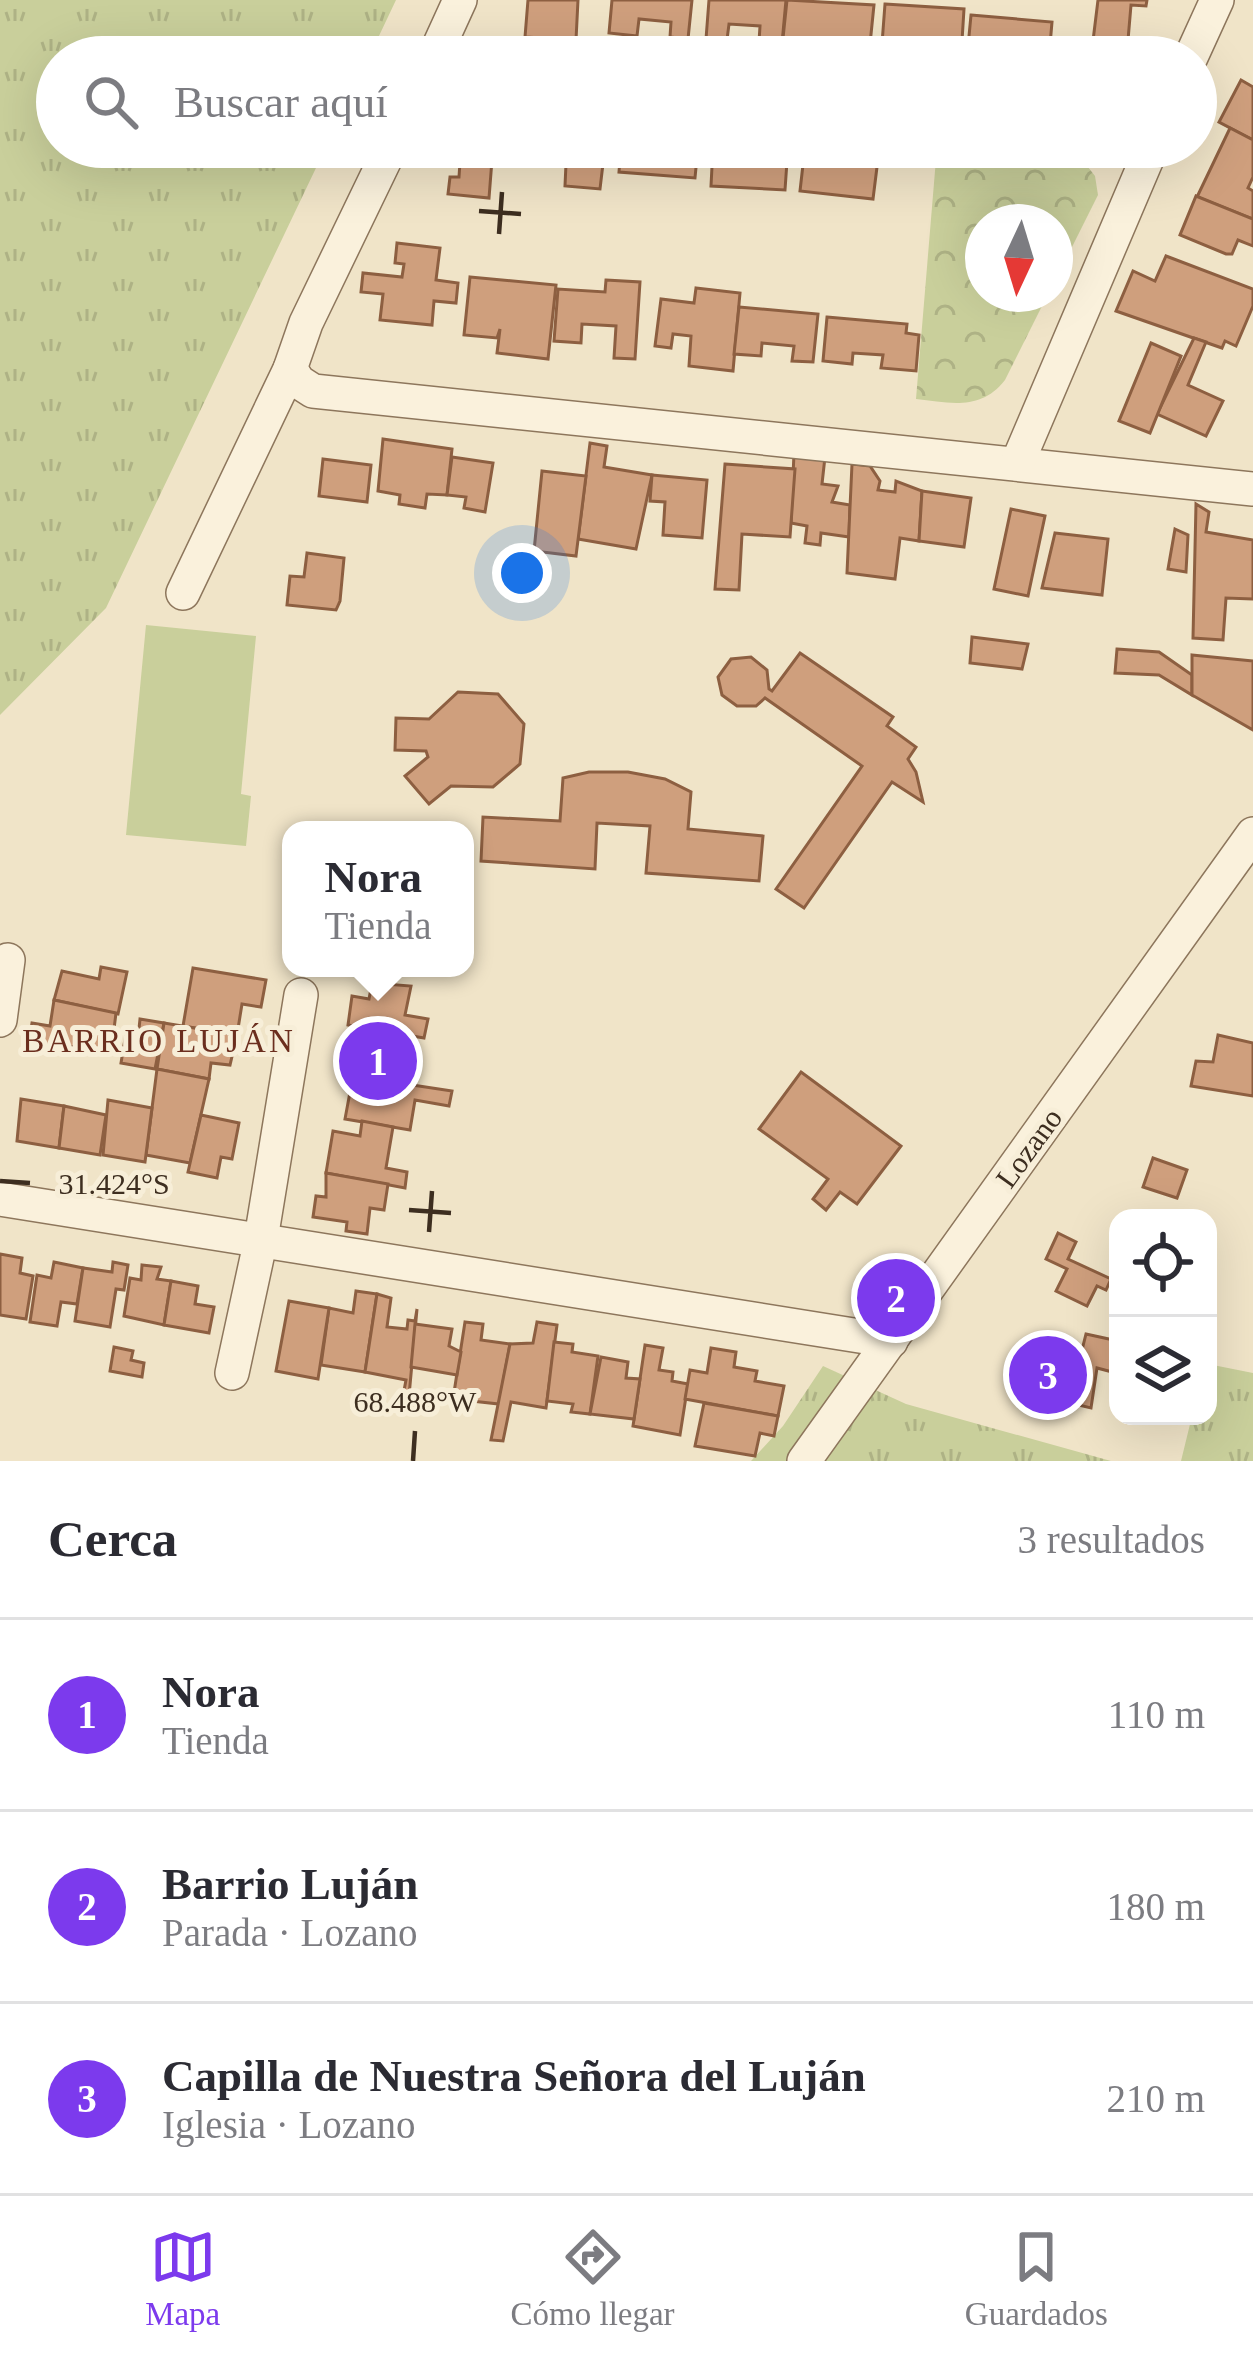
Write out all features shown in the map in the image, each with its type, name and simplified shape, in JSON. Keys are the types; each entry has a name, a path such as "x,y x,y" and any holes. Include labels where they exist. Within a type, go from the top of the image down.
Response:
{"street":[{"path":"443,36 460,0"},
{"path":"1201,36 1217,0"},
{"path":"183,593 381,168"},
{"path":"1017,464 1143,168"},
{"path":"290,369 298,382 313,391 1253,489"},
{"name":"Lozano","path":"805,1461 1253,834"},
{"path":"0,1020 8,960"},
{"path":"232,1373 261,1239 301,995"},
{"path":"0,1198 891,1341"}],"green space":[{"path":"0,0 396,0 379,36 36,36 36,168 316,168 106,608 0,715"},
{"path":"935,168 1089,168 1098,195 1073,245 1073,204 965,204 965,312 1039,312 996,390 975,401 916,399"},
{"path":"146,625 256,636 241,794 251,796 246,846 126,835"},
{"path":"823,1366 906,1404 1111,1461 751,1461 783,1426"},
{"path":"1217,1366 1253,1373 1253,1461 1181,1461 1190,1425 1217,1425"}],"building":[{"path":"528,0 578,0 576,36 525,36"},
{"path":"612,0 692,0 688,36 670,36 671,22 639,19 637,36 609,33"},
{"path":"709,0 786,0 783,36 759,36 760,26 729,24 728,36 706,36"},
{"path":"787,0 874,5 871,36 783,36"},
{"path":"1098,0 1147,0 1146,6 1131,5 1128,36 1094,36"},
{"path":"885,4 964,9 962,36 883,36"},
{"path":"971,15 1052,22 1051,36 969,36"},
{"path":"1241,80 1253,87 1253,140 1219,122"},
{"path":"1230,128 1253,140 1253,177 1248,188 1253,191 1253,219 1197,197 1211,168 1217,168 1217,155"},
{"path":"460,168 491,168 489,198 448,194 450,177 459,177"},
{"path":"566,168 602,168 600,189 565,186"},
{"path":"619,168 696,168 695,178 619,172"},
{"path":"712,168 787,168 785,190 711,186"},
{"path":"803,168 877,168 873,199 800,191"},
{"path":"1196,196 1253,219 1253,246 1238,240 1232,254 1226,254 1180,235"},
{"path":"397,243 440,248 436,280 458,283 456,303 434,301 432,325 380,320 383,294 361,292 363,273 402,277 404,264 395,263"},
{"path":"1166,256 1253,289 1253,306 1236,346 1225,341 1222,348 1116,311 1133,271 1155,281"},
{"path":"470,277 556,285 548,359 497,353 500,329 497,338 464,335"},
{"path":"606,280 640,282 635,359 614,358 616,326 582,324 581,343 554,341 558,289 605,292"},
{"path":"696,288 740,293 733,371 689,366 691,336 673,334 671,348 655,346 661,299 694,303"},
{"path":"739,307 818,314 813,362 792,361 794,346 762,343 761,356 734,354"},
{"path":"827,317 907,324 906,333 919,335 916,371 881,368 883,355 853,353 852,364 823,361"},
{"path":"1194,338 1206,342 1188,385 1223,401 1206,436 1157,414"},
{"path":"1151,343 1181,356 1150,433 1119,421"},
{"path":"383,439 452,449 447,495 427,494 425,508 399,504 400,495 378,491"},
{"path":"590,443 607,446 604,467 652,475 636,549 578,539"},
{"path":"794,453 825,457 822,484 838,486 832,502 850,505 849,537 821,533 820,545 805,543 807,526 791,523"},
{"path":"452,457 493,463 485,512 464,508 466,497 447,495"},
{"path":"323,459 371,465 367,502 319,496"},
{"path":"725,464 795,469 790,537 742,534 739,590 715,589"},
{"path":"852,464 870,466 880,481 878,490 895,492 896,481 922,491 919,541 900,538 895,579 847,573"},
{"path":"542,471 586,476 576,556 534,551"},
{"path":"652,475 707,480 702,538 663,535 665,502 650,501"},
{"path":"922,491 971,498 964,547 919,541"},
{"path":"1196,504 1209,512 1206,532 1253,540 1253,599 1226,598 1223,640 1193,638"},
{"path":"1011,509 1045,516 1028,596 994,589"},
{"path":"1175,529 1188,535 1186,572 1168,569"},
{"path":"1055,533 1108,539 1102,595 1042,588"},
{"path":"307,553 344,558 336,610 287,605 290,576 304,577"},
{"path":"972,637 1028,644 1022,669 970,663"},
{"path":"1117,649 1159,652 1192,675 1192,695 1159,675 1115,673"},
{"path":"800,653 893,717 887,726 916,747 908,759 923,802 892,782 804,908 776,889 862,766 765,698 756,706 737,706 722,695 718,677 731,659 751,657 767,670 772,691"},
{"path":"1192,655 1253,661 1253,730 1192,695"},
{"path":"458,692 498,694 524,724 520,764 493,787 451,786 429,804 405,776 428,757 426,751 395,750 396,718 429,719"},
{"path":"589,772 665,779 691,792 688,829 763,836 759,881 646,873 650,826 597,823 595,869 481,861 483,817 560,821 563,778"},
{"path":"101,967 127,972 118,1014 54,1000 62,971 99,979"},
{"path":"193,968 266,980 261,1007 242,1004 237,1035 183,1026"},
{"path":"372,983 411,986 405,1015 428,1019 424,1038 348,1025 352,996 369,999"},
{"path":"54,1000 116,1013 111,1053 68,1046 71,1054 28,1047 32,1023 50,1026"},
{"path":"140,1019 164,1023 155,1069 121,1063 127,1027 139,1029"},
{"path":"164,1023 237,1035 230,1065 211,1063 209,1079 157,1069"},
{"path":"383,1031 403,1034 396,1082 356,1076 361,1043 376,1045"},
{"path":"1218,1035 1253,1043 1253,1096 1191,1086 1196,1061 1213,1062"},
{"path":"157,1069 209,1079 190,1163 146,1155"},
{"path":"801,1072 901,1146 857,1204 840,1192 826,1210 813,1199 828,1179 759,1129"},
{"path":"353,1076 452,1091 449,1106 415,1100 410,1130 345,1119"},
{"path":"21,1099 64,1106 59,1148 17,1141"},
{"path":"108,1100 152,1108 145,1162 103,1155"},
{"path":"64,1106 106,1115 100,1155 59,1148"},
{"path":"201,1115 239,1123 232,1159 221,1157 217,1178 188,1172"},
{"path":"362,1121 393,1127 386,1168 407,1172 405,1188 326,1173 333,1131 360,1136"},
{"path":"1153,1158 1187,1170 1177,1198 1143,1187"},
{"path":"326,1173 388,1184 384,1210 370,1208 367,1234 346,1231 347,1222 313,1217 316,1196 326,1197"},
{"path":"1058,1233 1076,1242 1068,1259 1109,1278 1109,1283 1106,1290 1097,1286 1087,1306 1056,1291 1067,1269 1046,1259"},
{"path":"0,1254 22,1258 20,1273 33,1276 26,1319 0,1315"},
{"path":"54,1262 83,1268 77,1304 61,1302 57,1326 30,1322 37,1275 51,1278"},
{"path":"113,1262 128,1265 124,1290 116,1289 110,1327 75,1321 83,1268 112,1272"},
{"path":"142,1265 161,1267 157,1279 171,1281 164,1325 124,1316 130,1278 141,1280"},
{"path":"171,1281 198,1286 195,1304 214,1307 209,1333 164,1325"},
{"path":"356,1291 377,1294 365,1372 321,1365 329,1308 353,1313"},
{"path":"377,1294 391,1298 387,1327 407,1329 417,1309 409,1396 403,1396 406,1380 365,1372"},
{"path":"289,1301 329,1308 318,1379 276,1371"},
{"path":"465,1322 483,1324 481,1340 510,1344 499,1404 453,1399"},
{"path":"537,1322 557,1325 546,1408 511,1402 503,1441 491,1440 510,1344 533,1343"},
{"path":"415,1324 452,1329 449,1346 461,1352 457,1375 411,1367"},
{"path":"1086,1334 1109,1339 1109,1371 1097,1368 1091,1408 1032,1394 1042,1353 1079,1362"},
{"path":"554,1342 573,1344 572,1352 598,1356 590,1414 571,1412 573,1404 547,1401"},
{"path":"645,1345 663,1348 659,1370 673,1372 672,1381 688,1384 680,1435 633,1426"},
{"path":"114,1347 133,1351 131,1360 144,1363 142,1377 110,1371"},
{"path":"711,1348 736,1352 734,1367 757,1371 755,1381 784,1386 778,1416 685,1399 690,1370 707,1373"},
{"path":"601,1357 628,1362 626,1378 640,1379 634,1419 590,1414"},
{"path":"704,1403 778,1416 774,1436 760,1433 755,1456 695,1446"}],"place":[{"name":"Nora","path":"378,1061"},
{"name":"Barrio Luján","path":"896,1298"},
{"name":"Capilla de Nuestra Señora del Luján","path":"1048,1375"}],"district":[{"name":"BARRIO LUJÁN","path":"159,1040"}]}
